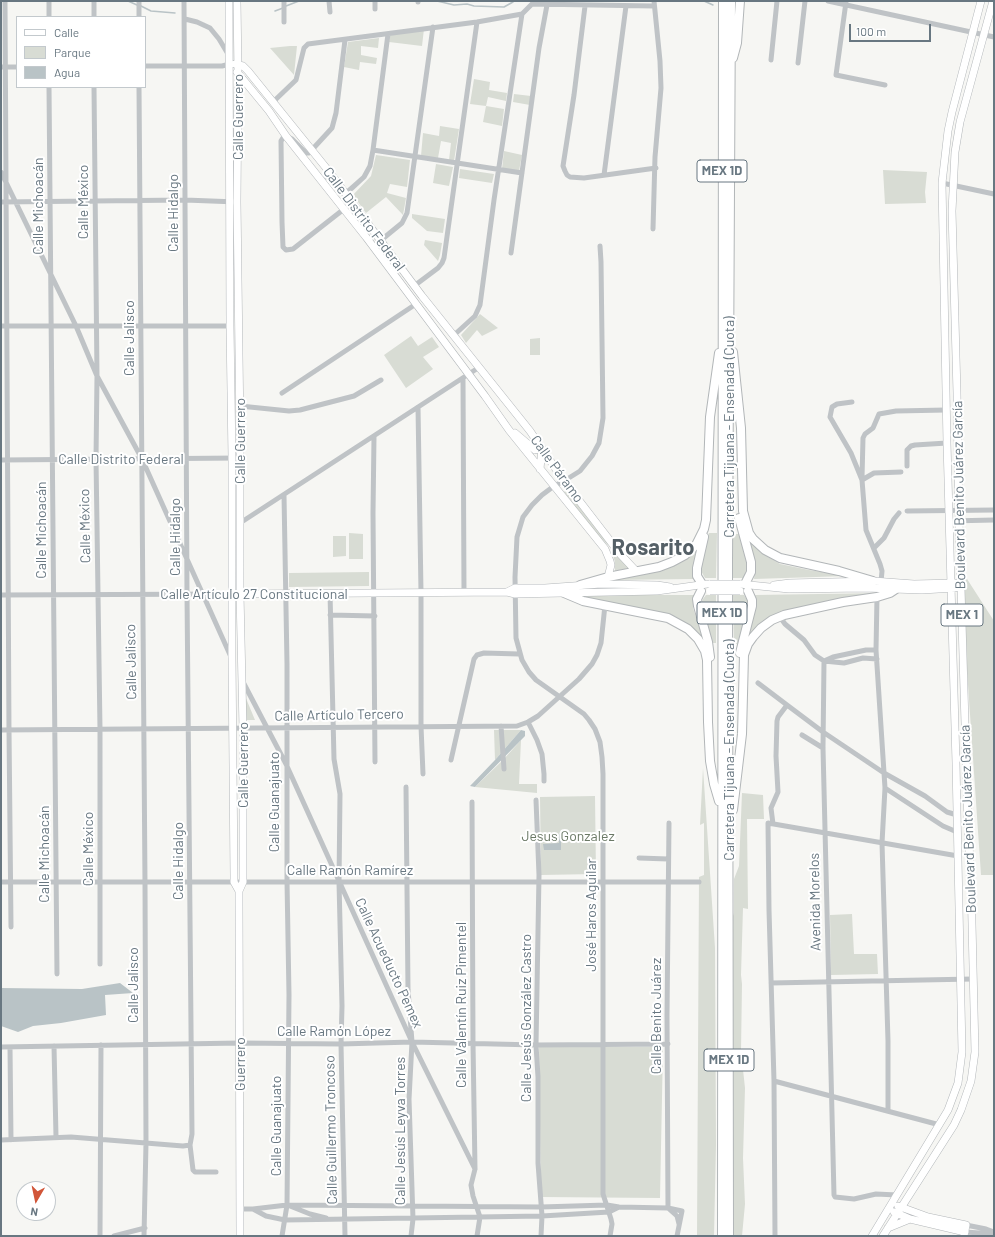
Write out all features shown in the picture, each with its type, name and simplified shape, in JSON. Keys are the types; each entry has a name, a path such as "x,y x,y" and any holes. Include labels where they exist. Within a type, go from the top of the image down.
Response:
{"highway":[{"name":"Carretera Tijuana - Ensenada (Cuota)","path":"723,1 728,556 729,1236"},
{"name":"Carretera Tijuana - Ensenada (Cuota)","path":"722,1236 722,807 730,1"},
{"path":"730,68 737,43 740,1"},
{"path":"726,341 735,362 742,428 743,511 746,525 753,539 765,550 780,558 840,571 877,582"},
{"path":"580,585 672,562 691,550 700,538 704,529 707,510 710,417 717,365 726,341"},
{"path":"739,403 739,517 751,562 751,572 743,588 752,600 752,606 738,666 739,758"},
{"path":"710,417 712,444 709,515 697,568 697,576 706,587 697,599 710,653 713,754 711,772"},
{"path":"729,824 734,806 739,758 742,723 743,665 745,650 750,640 761,628 772,620 780,617 843,602 876,597 890,593 896,589"},
{"path":"564,593 584,601 668,618 688,629 698,639 705,651 706,660 711,772 722,807"}],"main road":[{"name":"Calle Guerrero","path":"229,1 229,56 227,67 232,458 236,594 242,680 243,882"},
{"name":"Calle Guerrero","path":"234,882 232,658 240,523 237,1"},
{"name":"Boulevard Benito Juárez García","path":"890,1206 948,1110 958,1083 962,1052 956,763 946,410 942,183 948,131 952,112 981,1"},
{"name":"Boulevard Benito Juárez García","path":"899,1210 954,1125 971,1081 975,1052 959,521 952,184 960,122 993,1"},
{"path":"227,67 238,64"},
{"name":"Calle Distrito Federal","path":"238,64 243,66 248,71 312,150 414,286 478,368"},
{"path":"227,67 238,73"},
{"name":"Calle Distrito Federal","path":"238,73 269,111 286,136 416,304 466,376"},
{"name":"Calle Páramo","path":"478,368 542,448 564,481 621,555 636,571"},
{"name":"Calle Páramo","path":"466,376 605,550 611,565 608,577"},
{"path":"509,430 535,450 542,448 540,469"},
{"name":"Calle Artículo 27 Constitucional","path":"515,591 564,593 657,591 676,588 767,587 790,583 877,582 951,586"},
{"name":"Calle Artículo 27 Constitucional","path":"236,594 507,592 600,584 643,584 676,588"},
{"name":"Calle Artículo 27 Constitucional","path":"767,587 789,589 896,589 962,585"},
{"path":"956,763 959,775 967,782"},
{"name":"Guerrero","path":"234,882 239,891"},
{"name":"Guerrero","path":"240,1236 239,891 243,882"},
{"path":"909,1195 910,1203 916,1214"},
{"path":"890,1206 899,1210 938,1220 954,1230"},
{"name":"MEX 1","path":"872,1236 890,1206"},
{"path":"899,1210 910,1220 965,1231"},
{"name":"MEX 1","path":"883,1236 899,1210"},
{"path":"888,1228 910,1220"}],"street":[{"path":"4,1 3,67 5,180 3,202 3,326 8,460 11,927"},
{"path":"49,1 49,16"},
{"path":"94,1 94,16"},
{"path":"139,1 139,16"},
{"name":"Calle Hidalgo","path":"184,1 190,1044 192,1134 190,1145 193,1170 195,1172 216,1172"},
{"path":"284,1 284,22"},
{"path":"329,1 330,12"},
{"path":"375,1 375,9"},
{"path":"771,60 777,1"},
{"path":"798,63 804,1"},
{"path":"828,1 846,3 994,37"},
{"path":"273,102 296,80 301,58 306,45 477,22 522,14 534,2 547,5 585,6 626,6 654,3 660,61 661,88 655,157 656,168 653,229"},
{"path":"846,3 836,75 885,85"},
{"path":"511,253 539,48 547,5"},
{"path":"585,6 563,166 565,171 570,177 584,178 656,168"},
{"path":"604,175 626,6"},
{"path":"453,336 475,316 480,305 522,14"},
{"path":"185,19 197,22 210,28 219,39 229,56"},
{"path":"414,286 432,273 442,263 477,22"},
{"path":"380,241 392,232 405,218 407,213 433,27"},
{"path":"321,180 327,176 345,194 357,184 368,171 373,150 388,34"},
{"path":"344,209 293,249 284,249 282,244 281,141 286,136 292,139 306,153 309,153 335,122 345,40"},
{"path":"146,66 227,67"},
{"path":"3,67 16,67"},
{"name":"Calle Michoacán","path":"49,88 57,974"},
{"name":"Calle México","path":"94,88 97,376 96,459 100,729 100,964"},
{"name":"Calle Jalisco","path":"139,88 145,882 146,1143 144,1236"},
{"path":"373,150 522,173"},
{"path":"1,172 76,326 97,376 142,460 232,658"},
{"path":"942,183 994,194"},
{"path":"3,202 185,200 237,202"},
{"name":"José Haros Aguilar","path":"600,246 603,374 603,418 601,431 597,446 592,456 580,470 554,486 532,505 523,517 519,528 515,555 515,591 516,638 519,654 525,666 533,677 543,686 584,714 595,729 600,742 603,774 603,1194 612,1224 610,1236"},
{"path":"282,393 416,304"},
{"path":"3,326 230,326"},
{"path":"240,523 478,368"},
{"path":"464,592 466,376"},
{"path":"240,406 289,411 300,410 354,396 381,380"},
{"path":"852,402 837,404 832,407 830,417 850,453 862,480"},
{"path":"418,407 422,774"},
{"path":"877,582 882,571 866,525 862,480 865,434 873,428 879,414 896,411 946,410"},
{"path":"374,437 376,762"},
{"path":"907,466 907,450 911,446 947,443"},
{"name":"Calle Distrito Federal","path":"1,460 240,458"},
{"path":"862,480 874,474 901,472"},
{"name":"Calle Guanajuato","path":"282,1236 287,1205 289,996 284,495"},
{"path":"987,510 987,520"},
{"path":"907,511 994,510"},
{"path":"874,548 884,538 894,519 899,513"},
{"path":"949,521 994,520"},
{"name":"Calle Guillermo Troncoso","path":"330,593 334,766 340,794 339,882 345,1236"},
{"name":"Calle Artículo 27 Constitucional","path":"1,595 236,594"},
{"path":"876,597 876,650 885,788 882,843 888,1111"},
{"name":"Calle Artículo Tercero","path":"1,730 517,726 538,716 558,696 586,672 598,655 601,643 605,605"},
{"path":"330,615 375,616"},
{"path":"780,617 785,624 804,640 815,655 824,661 844,662 862,658 877,659"},
{"path":"824,661 833,657 866,650 876,650"},
{"path":"451,760 475,657 484,653 519,654"},
{"name":"Avenida Morelos","path":"824,661 823,748 834,1197 858,1199 872,1195 897,1195"},
{"name":"Calle Acueducto Pemex","path":"242,680 286,764 412,1042 475,1169"},
{"path":"758,683 823,732 884,773 925,796 947,812 957,815"},
{"path":"775,1236 770,823 771,808 778,792 776,756 777,721 778,717 787,705"},
{"path":"528,722 542,754 544,781"},
{"path":"501,726 504,768"},
{"path":"802,735 823,748"},
{"name":"Calle Jesús Leyva Torres","path":"406,787 408,990 412,1042 409,1099 413,1219 411,1236"},
{"path":"885,788 943,826 957,832"},
{"name":"Calle Jesús González Castro","path":"536,800 539,881 536,1045 538,1077 538,1163 542,1216 541,1236"},
{"name":"Calle Valentín Ruiz Pimentel","path":"472,802 475,1169 471,1185 480,1216"},
{"name":"Calle Benito Juárez","path":"668,1208 669,823"},
{"path":"770,823 958,856"},
{"path":"639,858 668,859"},
{"name":"Calle Ramón Ramírez","path":"1,882 699,882"},
{"path":"771,983 974,979"},
{"name":"Calle Ramón López","path":"1,1047 145,1044 341,1044 412,1042 536,1045 668,1044"},
{"path":"100,1236 101,1045"},
{"path":"54,1046 56,1137"},
{"path":"10,1047 10,1140"},
{"path":"774,1081 940,1125"},
{"path":"1,1140 85,1137 100,1140 183,1146 190,1145"},
{"path":"240,1209 287,1205 541,1207 607,1205 619,1207 668,1208 682,1211 677,1236"},
{"path":"287,1205 310,1214 334,1220"},
{"path":"252,1209 266,1216 285,1220 334,1220 542,1216 609,1212 619,1207"},
{"path":"668,1208 677,1216 680,1226"},
{"path":"477,1236 480,1216"},
{"path":"114,1236 145,1228"},
{"path":"965,1231 994,1233"}],"green space":[{"path":"424,29 422,46 389,42 390,35"},
{"path":"379,38 378,48 361,46 361,55 377,58 376,64 360,62 359,70 344,67 348,42"},
{"path":"297,46 294,75 270,48"},
{"path":"474,79 490,82 489,90 507,93 506,101 488,97 486,106 470,104"},
{"path":"514,94 531,96 530,105 513,102"},
{"path":"486,106 504,109 502,126 483,122"},
{"path":"440,126 459,129 454,161 449,160 451,143 441,141 438,158 421,156 423,133 439,136"},
{"path":"504,151 522,155 519,171 502,169"},
{"path":"376,155 410,160 407,187 390,184 387,193 406,198 403,215 386,197 366,213 353,195 371,176"},
{"path":"436,164 453,167 449,186 433,183"},
{"path":"460,169 494,174 492,183 459,178"},
{"path":"883,170 927,172 925,192 926,203 885,204"},
{"path":"412,214 445,219 443,233 427,231 412,218"},
{"path":"425,240 442,243 438,261 424,245"},
{"path":"480,314 498,328 482,336 477,330 466,343 461,335"},
{"path":"411,336 418,346 432,337 439,347 423,357 433,369 406,388 384,355"},
{"path":"540,338 540,355 530,355 530,339"},
{"path":"566,490 609,545 594,532 564,492"},
{"path":"349,533 363,534 363,559 349,559"},
{"path":"709,533 717,533 716,578 705,578 700,569 703,549"},
{"path":"732,534 739,534 745,553 747,567 744,578 732,578"},
{"path":"745,535 760,552 780,564 847,576 754,579 755,569"},
{"path":"333,536 346,536 346,556 333,557"},
{"path":"700,543 694,567 694,579 607,580 665,568"},
{"path":"615,551 629,568 615,571 615,562 612,552"},
{"path":"960,568 994,621 994,875 981,875"},
{"path":"369,572 369,586 289,587 289,573"},
{"path":"883,593 819,605 759,626 744,643 757,604 755,595"},
{"path":"577,595 696,595 693,608 706,647 701,637 692,627 675,617"},
{"path":"706,595 716,595 716,643 710,643 701,605"},
{"path":"733,595 744,595 749,605 739,644 734,644"},
{"path":"245,696 255,720 245,720"},
{"path":"494,730 521,730 495,760"},
{"path":"521,740 519,784 537,784 537,793 475,787 503,760"},
{"path":"703,768 715,948 716,1145 714,1236 697,1236 699,877 704,875 704,823 700,825"},
{"path":"742,793 763,795 764,819 747,819 748,909 743,908 741,975 741,1051 745,1088 743,1158 745,1204 742,1236 734,1236 732,919 734,913 734,879 739,866"},
{"name":"Jesus Gonzalez","path":"595,796 596,874 541,875 540,797"},
{"path":"852,914 854,954 877,954 878,974 831,975 830,915"},
{"path":"539,1047 663,1047 660,1198 541,1197"}],"water":[{"path":"521,730 525,731 525,736 475,787 470,786 495,760"},
{"path":"559,834 585,834 592,840 566,839 561,842 561,850 544,850 543,844 559,843"},
{"path":"120,983 133,993 105,995 106,1015 61,1023 33,1026 18,1032 1,1026 1,988 82,989"}],"waterway":[{"path":"128,1 137,5"},
{"path":"286,6 299,1"},
{"path":"437,1 454,5 467,4 474,6 504,7 513,2"},
{"path":"704,1 713,5"},
{"path":"141,6 151,11 175,13"},
{"path":"275,11 283,8"}],"district":[{"name":"Rosarito","path":"653,548"}]}
